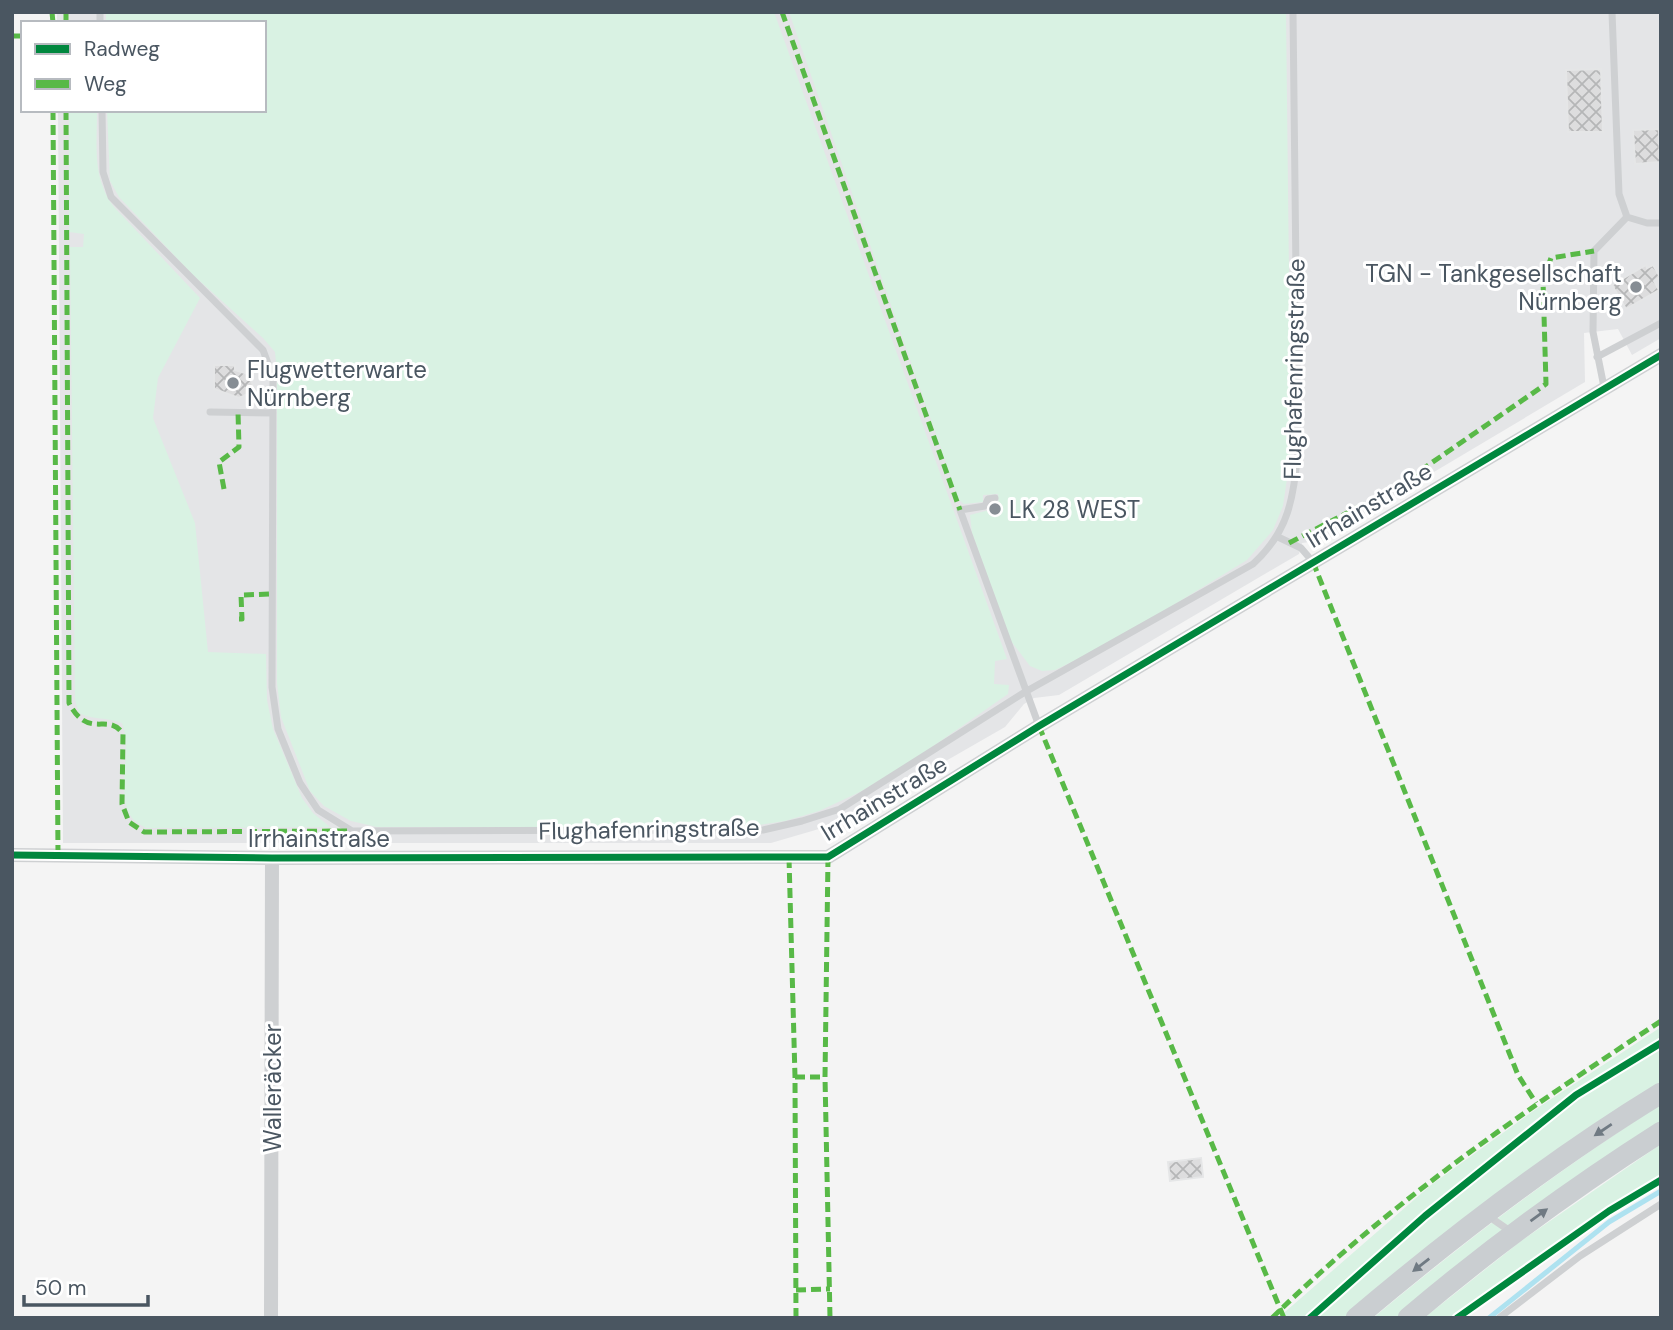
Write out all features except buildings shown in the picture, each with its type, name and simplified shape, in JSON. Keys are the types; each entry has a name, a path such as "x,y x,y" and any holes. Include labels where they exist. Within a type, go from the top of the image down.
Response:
{"main road":[{"path":"1356,1318 1464,1230 1539,1174 1661,1093"},
{"path":"1409,1318 1511,1236 1596,1174 1661,1132"}],"street":[{"name":"Irrhainstraße","path":"12,855 272,858 828,857 1039,726 1661,355"},
{"name":"Walleräcker","path":"271,1318 272,858"}],"lane":[{"name":"Flughafenringstraße","path":"102,112 103,173 111,197 263,350 273,377 272,687 278,729 300,783 318,810 352,831 763,830 840,809 1025,692 1253,564 1278,537 1287,517 1298,450 1293,12"},
{"path":"1612,12 1619,194 1627,217"},
{"path":"1627,217 1647,223 1661,223"},
{"path":"1604,387 1593,332 1594,251 1627,217"},
{"path":"1597,356 1661,323"},
{"path":"210,412 273,413"},
{"path":"995,498 988,499 985,506 960,510 1039,726"},
{"path":"1278,537 1301,548 1312,562"},
{"path":"1499,1318 1580,1256 1661,1204"},
{"path":"1494,1220 1507,1229"}],"shaded area":[{"path":"57,12 1661,12 1661,338 1632,355 1618,329 1584,333 1585,382 1318,541 1302,543 1299,554 1059,695 1034,698 1024,704 1005,727 836,824 771,843 63,843 58,112 266,112 266,21 57,21"}],"green space":[{"path":"106,12 774,12 1007,659 995,661 994,684 1009,685 1008,694 912,761 860,792 819,811 785,821 752,826 377,827 351,821 324,806 310,791 281,717 277,683 275,352 191,273 119,197 110,181 107,112 266,112 266,21 106,21"},
{"path":"789,12 1286,12 1291,451 1283,506 1273,530 1247,560 1113,642 1055,670 1042,671 1030,666 1011,641 972,533 970,515 989,510 991,514 999,515 998,494 983,495 983,502 964,504 959,500"},
{"path":"69,112 97,112 97,161 107,196 114,207 200,298 158,378 153,418 195,523 208,652 266,654 267,700 273,729 302,798 313,813 330,827 146,828 133,819 127,808 124,785 126,746 122,723 79,713 75,700 70,247 83,247 84,234 69,232"},
{"path":"1661,1027 1661,1081 1344,1318 1278,1318 1431,1185 1536,1109"},
{"path":"1661,1104 1661,1122 1396,1318 1373,1318 1514,1206"},
{"path":"1661,1144 1661,1176 1607,1208 1453,1318 1424,1318 1521,1241"}],"waterway":[{"path":"1489,1318 1609,1222 1661,1191"}],"marked path":[{"path":"52,12 53,21"},
{"path":"66,12 66,21"},
{"path":"782,12 960,510"},
{"path":"12,36 21,36"},
{"path":"53,112 58,856"},
{"path":"66,112 69,703 84,721 111,725 123,734 122,804 129,822 144,832 352,831"},
{"path":"1289,543 1395,488 1546,384 1543,280 1551,258 1594,251"},
{"path":"224,489 219,462 239,447 238,412"},
{"path":"1313,562 1518,1075 1536,1103"},
{"path":"239,619 242,619 241,595 271,594"},
{"path":"1039,726 1284,1318"},
{"path":"828,857 825,1077 830,1318"},
{"path":"789,858 795,1077 796,1318"},
{"path":"1272,1318 1410,1197 1509,1124 1661,1021"},
{"path":"795,1077 825,1077"},
{"path":"796,1290 830,1289"}],"cycle path":[{"path":"12,855 272,858 828,857 1039,726 1661,355"},
{"path":"1310,1318 1425,1216 1576,1095 1661,1043"},
{"path":"1457,1318 1609,1211 1661,1180"}],"place":[{"name":"TGN - Tankgesellschaft Nürnberg","path":"1636,287"},
{"name":"Flugwetterwarte Nürnberg","path":"233,383"},
{"name":"LK 28 WEST","path":"995,509"}]}
